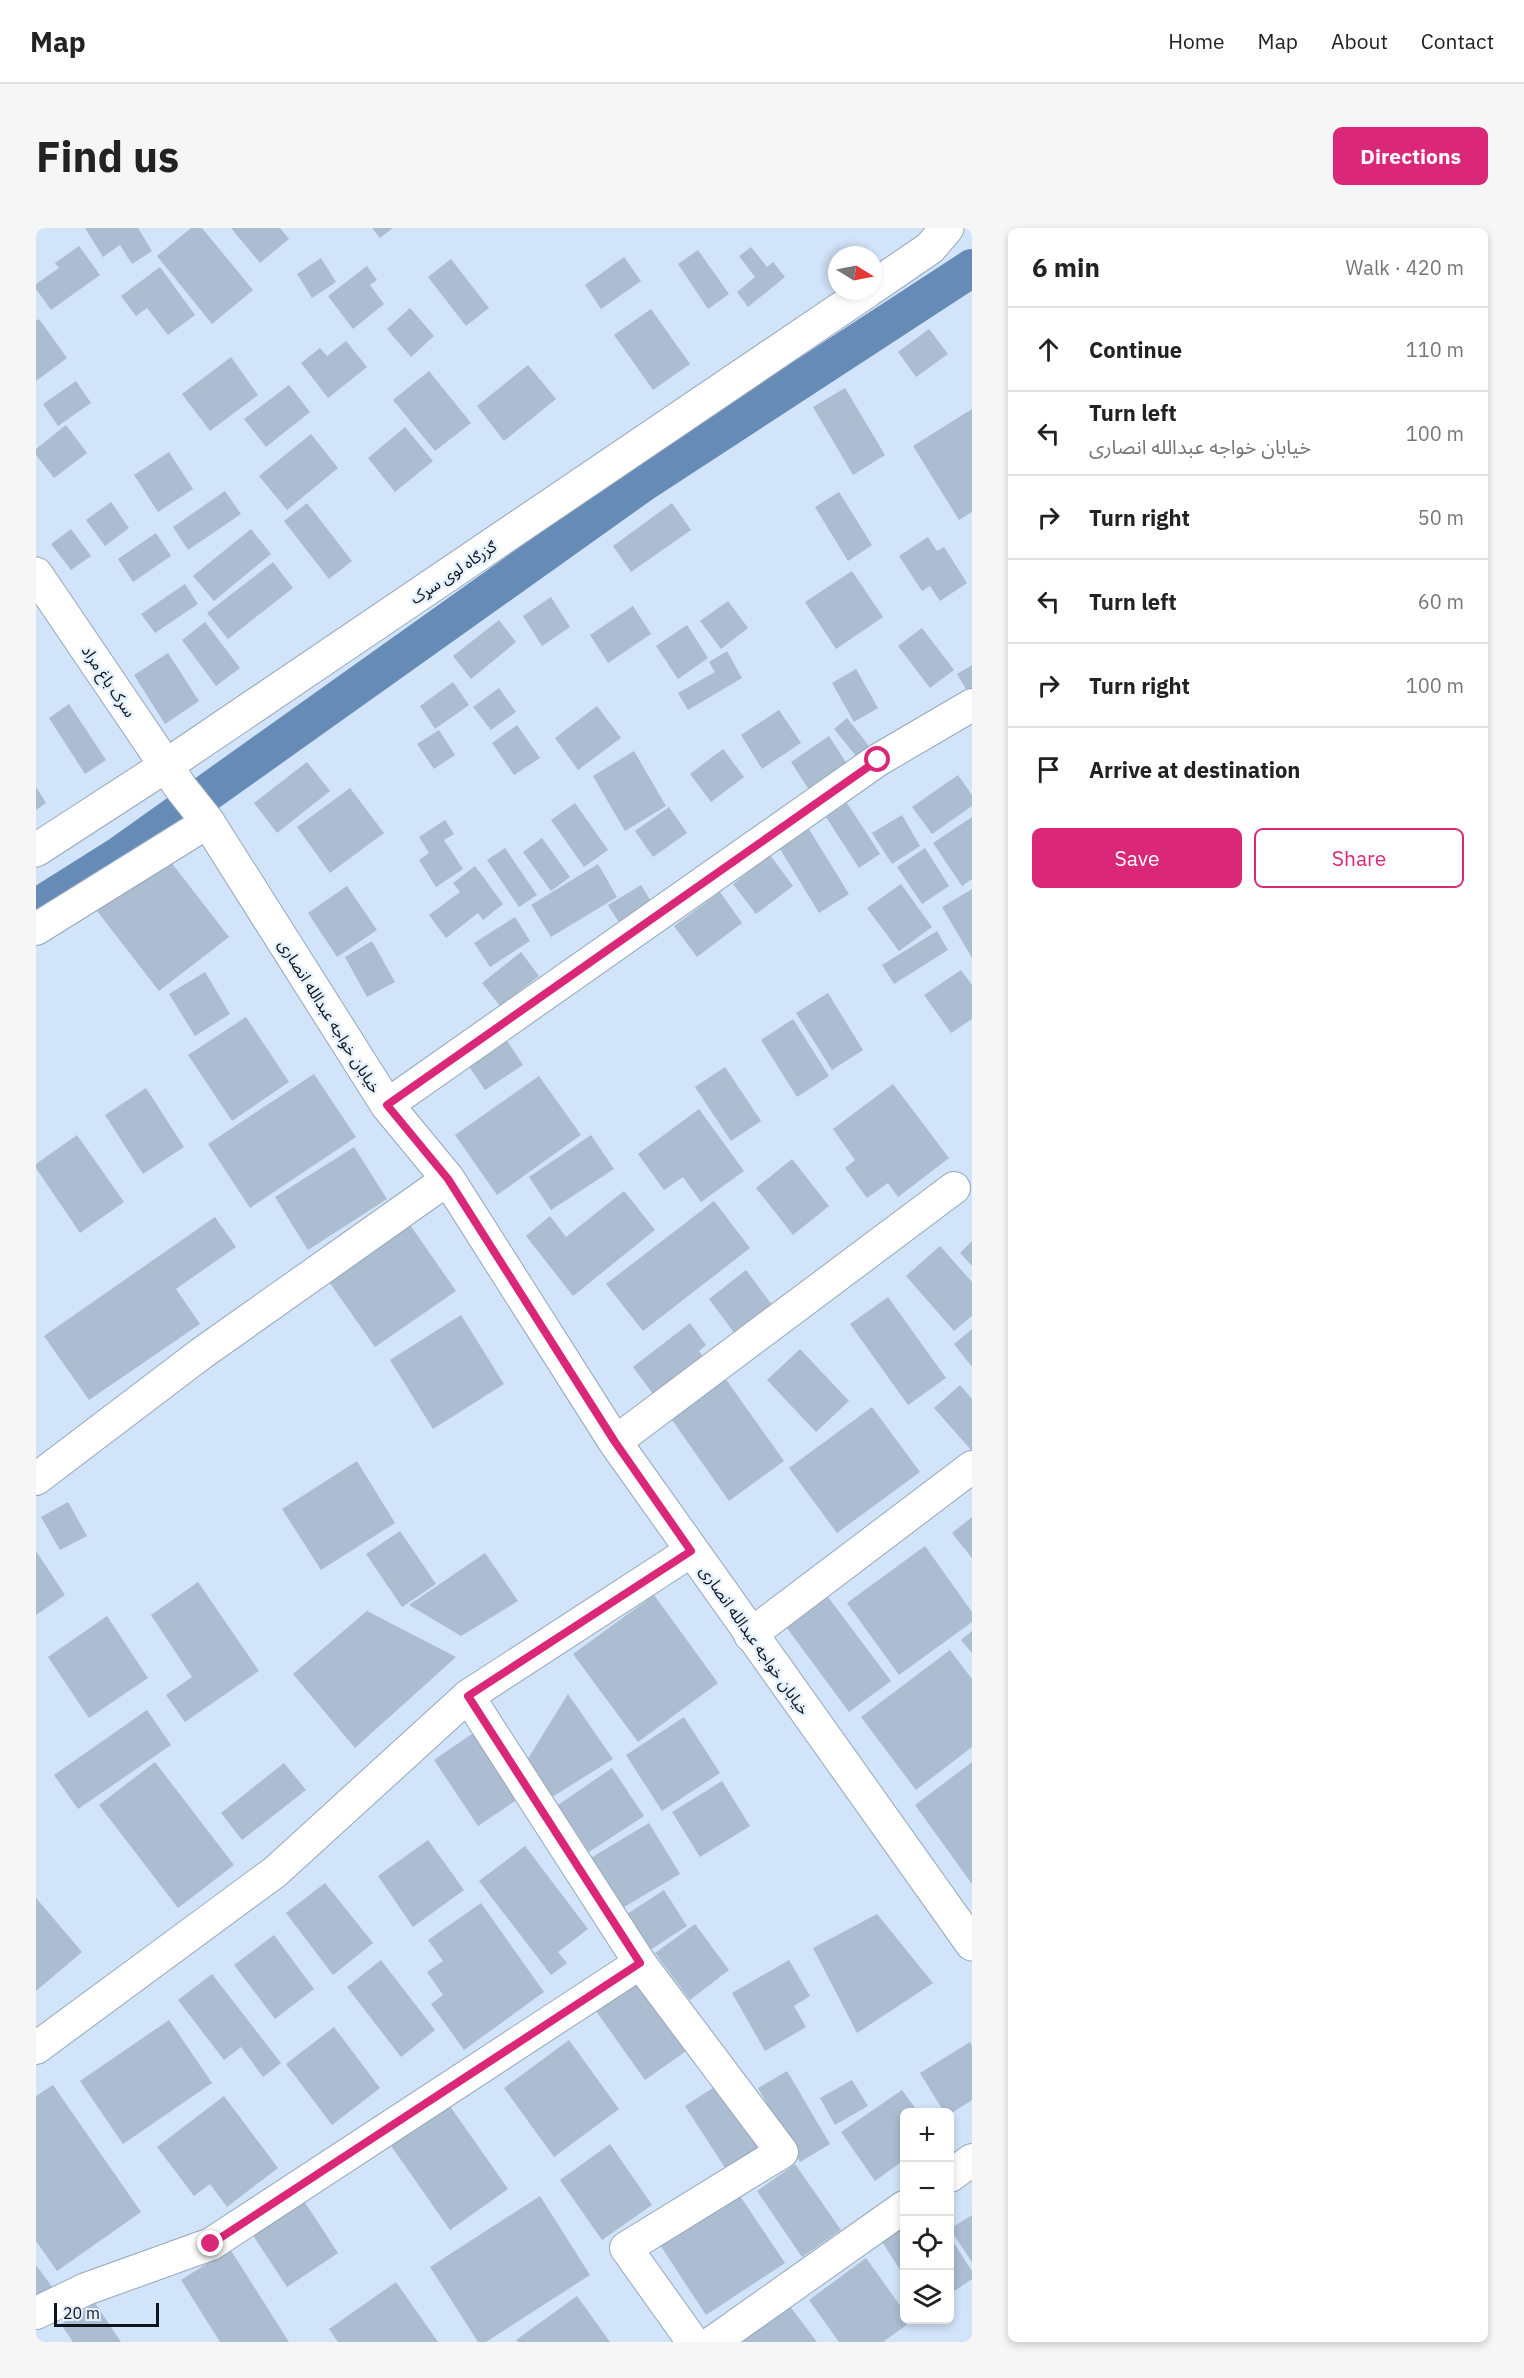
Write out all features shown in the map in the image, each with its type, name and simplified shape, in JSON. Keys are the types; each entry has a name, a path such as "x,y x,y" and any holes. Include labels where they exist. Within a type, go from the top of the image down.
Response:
{"street":[{"path":"882,281 930,248 947,228"},
{"name":"ګزرګاه لوی سړک","path":"36,850 174,777 854,300"},
{"name":"سرک باغ مراد","path":"36,574 174,777 208,822"},
{"path":"387,1105 878,760 972,705"},
{"path":"36,929 208,822"},
{"name":"خیابان خواجه عبدالله انصاری","path":"208,822 387,1105 448,1179 615,1442 750,1635 972,1944"},
{"path":"36,1479 202,1353 448,1179"},
{"path":"615,1442 954,1188"},
{"path":"750,1635 972,1467"},
{"path":"36,2048 275,1872 468,1696 691,1551"},
{"path":"468,1696 640,1963 782,2152 627,2248 693,2342"},
{"path":"36,2313 86,2289 211,2244 640,1963"},
{"path":"954,2173 972,2160"},
{"path":"712,2342 900,2210"}],"building":[{"path":"85,228 138,228 152,251 132,264 120,245 103,257"},
{"path":"191,228 202,228 253,290 212,324 157,256"},
{"path":"231,228 280,228 289,239 260,263"},
{"path":"372,228 393,228 380,238"},
{"path":"79,246 100,275 51,310 36,289 36,284 59,268 55,263"},
{"path":"751,247 767,267 773,262 785,277 748,307 737,292 755,277 739,256"},
{"path":"698,250 729,294 708,309 678,264"},
{"path":"624,257 641,281 601,309 585,285"},
{"path":"321,258 336,282 312,298 297,274"},
{"path":"451,259 489,308 466,326 428,277"},
{"path":"367,266 377,280 370,285 384,304 353,329 328,296"},
{"path":"160,267 195,315 168,335 147,308 136,316 121,296"},
{"path":"410,308 434,336 411,357 387,329"},
{"path":"651,309 690,364 653,390 614,335"},
{"path":"39,319 67,358 36,381 36,321"},
{"path":"929,329 948,354 916,377 898,352"},
{"path":"346,341 367,367 328,398 301,363 320,348 327,356"},
{"path":"231,357 258,395 210,431 182,394"},
{"path":"528,365 556,399 504,441 477,406"},
{"path":"429,371 471,423 435,451 393,400"},
{"path":"76,381 91,403 58,426 43,404"},
{"path":"289,385 310,412 266,447 244,419"},
{"path":"845,388 885,455 853,475 813,407"},
{"path":"972,409 972,512 959,520 913,446"},
{"path":"66,425 87,453 54,478 36,455 36,449"},
{"path":"405,427 433,461 395,492 368,458"},
{"path":"311,434 338,468 287,510 259,476"},
{"path":"169,452 193,489 158,512 134,475"},
{"path":"225,491 241,514 188,550 173,527"},
{"path":"839,492 872,545 848,561 815,507"},
{"path":"111,502 129,528 105,546 86,520"},
{"path":"307,503 352,561 329,579 284,521"},
{"path":"672,503 691,530 631,572 613,546"},
{"path":"71,529 91,556 71,570 51,544"},
{"path":"251,529 271,554 214,601 193,576"},
{"path":"156,533 171,556 133,582 118,559"},
{"path":"928,537 937,551 944,547 967,583 940,601 930,586 922,591 899,556"},
{"path":"273,562 293,588 228,639 207,613"},
{"path":"852,571 883,617 836,649 805,602"},
{"path":"185,584 198,604 155,633 141,614"},
{"path":"551,597 570,627 542,646 523,616"},
{"path":"728,601 748,628 721,649 700,621"},
{"path":"633,606 651,634 608,663 590,635"},
{"path":"499,620 516,642 471,679 453,656"},
{"path":"205,622 240,668 216,686 182,640"},
{"path":"687,625 708,658 678,679 656,646"},
{"path":"922,628 954,670 930,688 898,646"},
{"path":"727,651 742,678 688,710 678,693 715,672 709,662"},
{"path":"168,653 199,701 165,724 134,675"},
{"path":"972,665 972,699 957,674"},
{"path":"856,669 878,708 854,722 832,683"},
{"path":"453,682 469,705 435,729 420,706"},
{"path":"499,688 516,712 491,730 473,707"},
{"path":"69,704 106,760 85,774 49,718"},
{"path":"597,706 621,738 578,770 555,738"},
{"path":"779,710 801,743 762,769 741,735"},
{"path":"847,718 873,751 860,761 834,729"},
{"path":"517,725 540,758 514,775 492,743"},
{"path":"439,730 455,755 434,769 417,744"},
{"path":"829,736 849,767 811,793 791,762"},
{"path":"723,749 744,777 711,802 690,774"},
{"path":"634,751 666,806 625,831 593,776"},
{"path":"307,762 330,791 277,833 254,803"},
{"path":"958,775 972,795 972,806 932,834 912,807"},
{"path":"36,787 46,803 36,810"},
{"path":"350,788 384,833 330,873 297,827"},
{"path":"575,803 608,850 584,867 551,820"},
{"path":"847,803 880,854 859,868 826,817"},
{"path":"669,807 687,833 653,857 635,831"},
{"path":"902,815 920,846 892,864 872,833"},
{"path":"972,817 972,879 962,886 933,843"},
{"path":"445,820 454,834 444,840 463,869 436,887 419,860 429,853 419,837"},
{"path":"807,826 849,894 819,913 777,844"},
{"path":"542,838 570,877 551,891 523,852"},
{"path":"505,848 537,895 519,907 487,860"},
{"path":"925,848 949,886 922,904 897,867"},
{"path":"770,855 793,886 756,914 733,884"},
{"path":"167,857 229,937 159,991 97,911"},
{"path":"598,864 617,897 551,937 531,905"},
{"path":"475,866 503,904 483,920 478,913 446,938 429,915 460,892 453,883"},
{"path":"901,884 932,927 899,951 867,908"},
{"path":"641,885 652,903 620,924 608,905"},
{"path":"347,886 377,930 337,957 308,913"},
{"path":"972,889 972,958 942,907"},
{"path":"720,892 742,923 697,957 674,926"},
{"path":"515,917 530,941 490,967 474,943"},
{"path":"937,931 948,950 894,984 882,965"},
{"path":"372,941 395,982 367,997 345,957"},
{"path":"521,952 539,976 500,1006 482,983"},
{"path":"961,970 972,985 972,1019 951,1033 924,995"},
{"path":"205,972 230,1014 195,1036 169,994"},
{"path":"828,993 863,1050 832,1070 796,1013"},
{"path":"246,1017 289,1082 232,1121 188,1055"},
{"path":"793,1019 829,1076 797,1097 761,1040"},
{"path":"504,1036 523,1065 485,1090 466,1062"},
{"path":"725,1067 761,1121 731,1141 695,1087"},
{"path":"314,1074 356,1137 250,1208 208,1144"},
{"path":"539,1076 581,1135 497,1195 455,1135"},
{"path":"893,1084 949,1158 898,1197 888,1183 867,1198 845,1168 855,1160 833,1129"},
{"path":"146,1088 184,1147 143,1174 105,1115"},
{"path":"699,1109 744,1171 701,1202 683,1177 664,1190 638,1154"},
{"path":"77,1135 124,1202 80,1233 36,1168 36,1164"},
{"path":"591,1135 614,1169 551,1210 529,1177"},
{"path":"354,1147 387,1199 308,1250 275,1197"},
{"path":"792,1159 829,1206 793,1235 756,1188"},
{"path":"624,1191 655,1230 573,1296 526,1236 550,1216 566,1237"},
{"path":"714,1201 750,1248 643,1331 606,1284"},
{"path":"215,1217 236,1247 176,1289 200,1324 89,1400 44,1336"},
{"path":"408,1222 456,1291 375,1347 327,1279"},
{"path":"972,1241 972,1266 960,1253"},
{"path":"940,1246 972,1282 972,1316 954,1331 906,1276"},
{"path":"746,1270 775,1309 738,1338 709,1299"},
{"path":"888,1297 946,1378 908,1405 850,1324"},
{"path":"461,1315 504,1384 433,1429 390,1360"},
{"path":"690,1323 706,1345 699,1351 709,1364 659,1402 633,1367"},
{"path":"972,1329 972,1367 954,1344"},
{"path":"800,1349 849,1401 816,1432 767,1380"},
{"path":"720,1371 784,1461 729,1501 665,1410"},
{"path":"960,1385 972,1399 972,1451 934,1408"},
{"path":"872,1407 920,1472 837,1533 789,1468"},
{"path":"357,1461 395,1523 321,1570 282,1509"},
{"path":"68,1502 87,1536 60,1550 41,1517"},
{"path":"972,1517 972,1558 952,1533"},
{"path":"400,1531 436,1584 402,1607 366,1554"},
{"path":"925,1546 972,1612 972,1622 899,1675 847,1603"},
{"path":"36,1551 65,1595 36,1615"},
{"path":"485,1553 518,1601 461,1636 409,1605"},
{"path":"198,1582 259,1671 185,1722 166,1695 192,1677 151,1615"},
{"path":"654,1595 718,1683 638,1742 573,1654"},
{"path":"828,1597 891,1681 849,1712 787,1628"},
{"path":"367,1611 456,1657 355,1748 293,1674"},
{"path":"107,1616 148,1678 89,1718 48,1657"},
{"path":"972,1631 972,1653 961,1640"},
{"path":"950,1650 972,1679 972,1747 916,1790 861,1717"},
{"path":"568,1694 613,1759 541,1804 524,1765"},
{"path":"147,1710 171,1745 78,1809 54,1775"},
{"path":"684,1717 720,1773 662,1811 626,1755"},
{"path":"482,1727 527,1793 478,1826 434,1760"},
{"path":"155,1762 234,1865 178,1908 99,1805"},
{"path":"972,1762 972,1884 915,1805"},
{"path":"284,1763 306,1790 242,1840 221,1813"},
{"path":"612,1768 644,1816 589,1852 558,1805"},
{"path":"722,1781 750,1826 700,1857 672,1812"},
{"path":"649,1823 680,1874 619,1910 589,1859"},
{"path":"428,1840 464,1890 413,1927 378,1876"},
{"path":"525,1846 588,1929 558,1952 567,1963 551,1975 479,1881"},
{"path":"325,1883 373,1943 333,1975 286,1913"},
{"path":"664,1890 687,1926 644,1954 621,1918"},
{"path":"36,1898 82,1952 36,1991"},
{"path":"481,1903 544,1992 464,2050 431,2004 443,1995 427,1972 443,1961 428,1940"},
{"path":"877,1914 933,1983 857,2033 813,1948"},
{"path":"695,1924 729,1970 690,2000 655,1953"},
{"path":"274,1935 314,1989 275,2019 234,1965"},
{"path":"381,1960 435,2030 401,2057 347,1987"},
{"path":"789,1960 810,1996 794,2006 806,2027 765,2051 732,1993"},
{"path":"639,1971 692,2047 645,2080 591,2004"},
{"path":"212,1974 281,2063 263,2077 241,2047 224,2060 178,2000"},
{"path":"169,2020 212,2083 123,2144 80,2081"},
{"path":"334,2027 380,2088 332,2125 286,2064"},
{"path":"569,2040 619,2109 554,2157 504,2088"},
{"path":"970,2042 972,2046 972,2100 954,2111 954,2108 942,2108 920,2073"},
{"path":"787,2071 830,2144 800,2162 758,2088"},
{"path":"852,2080 868,2106 835,2125 820,2098"},
{"path":"719,2084 761,2148 727,2171 685,2106"},
{"path":"53,2085 141,2212 57,2271 36,2241 36,2096"},
{"path":"902,2090 915,2108 900,2108 900,2163 875,2181 841,2132"},
{"path":"224,2096 278,2168 227,2207 210,2184 194,2196 157,2147"},
{"path":"445,2099 508,2189 450,2230 387,2140"},
{"path":"610,2144 652,2205 602,2240 560,2180"},
{"path":"795,2164 841,2230 802,2257 757,2191"},
{"path":"738,2193 785,2263 706,2315 660,2245"},
{"path":"300,2195 338,2253 287,2287 248,2228"},
{"path":"540,2196 590,2275 486,2342 478,2342 430,2267"},
{"path":"972,2215 972,2262 954,2235 954,2226"},
{"path":"900,2223 900,2270 879,2237"},
{"path":"954,2243 972,2271 972,2279 954,2291"},
{"path":"230,2249 289,2342 220,2342 181,2280"},
{"path":"866,2258 900,2305 900,2324 908,2324 883,2342 839,2342 809,2300"},
{"path":"36,2265 53,2288 36,2296"},
{"path":"396,2282 438,2342 338,2342 329,2329"},
{"path":"577,2296 610,2342 518,2342 516,2340"},
{"path":"95,2303 121,2342 73,2342 61,2324"},
{"path":"789,2305 817,2342 740,2342"}],"waterway":[{"path":"36,908 120,855 644,482 972,268"}],"route":[{"path":"211,2244 640,1963 468,1696 691,1551 615,1442 448,1179 387,1105 878,760"}]}
